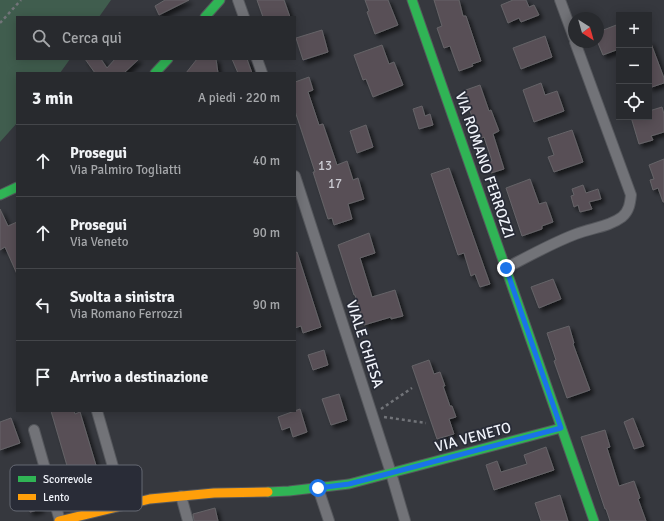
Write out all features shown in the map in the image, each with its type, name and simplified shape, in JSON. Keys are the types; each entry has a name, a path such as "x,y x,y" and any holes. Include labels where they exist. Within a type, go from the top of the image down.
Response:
{"street":[{"path":"206,16 220,0"},
{"path":"238,0 244,16"},
{"name":"VIA ROMANO FERROZZI","path":"412,0 594,521"},
{"path":"560,0 568,22"},
{"path":"506,268 539,250 576,234 611,223 622,216 630,207 631,195 577,48"},
{"path":"156,72 167,60"},
{"path":"257,60 262,72"},
{"name":"VIALE CHIESA","path":"296,179 391,473 405,521"},
{"path":"0,195 16,187"},
{"path":"97,412 113,465"},
{"name":"VIA VENETO","path":"142,501 214,493 289,491 349,484 561,428"},
{"path":"34,430 44,465"},
{"path":"318,488 329,521"},
{"path":"181,496 188,521"},
{"path":"57,511 60,521"},
{"name":"VIA VENETO","path":"60,521 100,511"}],"path":[{"path":"0,23 21,0"},
{"path":"372,415 412,388"},
{"path":"372,415 426,423"}],"green space":[{"path":"0,0 111,0 100,16 16,16 16,60 69,60 61,72 16,72 16,124 0,142"}],"building":[{"path":"165,0 189,0 159,15 155,6"},
{"path":"257,0 284,0 290,16 263,16"},
{"path":"365,0 388,0 398,25 375,34 367,12 369,11"},
{"path":"434,0 459,0 463,16 466,16 481,61 472,64 473,66 459,71 450,46 444,48 437,28 442,26"},
{"path":"513,0 526,0 529,7 534,5 539,15 521,22 519,18 508,23 501,5"},
{"path":"616,25 616,50 603,55 600,48 604,48 604,30"},
{"path":"322,30 328,52 303,60 296,38"},
{"path":"545,36 552,57 521,69 513,48"},
{"path":"382,45 389,64 394,62 403,85 373,97 366,79 363,80 354,55"},
{"path":"652,46 664,78 664,83 652,87"},
{"path":"86,60 102,60 107,68 114,60 138,60 125,72 94,72"},
{"path":"196,60 216,60 218,72 187,72"},
{"path":"232,60 247,60 252,72 238,72"},
{"path":"309,77 313,90 308,92 319,125 323,124 337,165 347,161 353,180 358,178 364,199 348,204 352,219 334,225 332,218 328,219 313,172 315,172 296,114 296,82"},
{"path":"541,83 545,95 557,91 564,111 534,122 523,90"},
{"path":"480,85 489,111 491,110 499,131 493,134 504,169 491,173 488,162 492,161 484,137 480,139 463,91"},
{"path":"422,106 425,116 430,114 433,125 419,129 413,109"},
{"path":"662,107 664,114 664,132 651,136 653,140 639,144 632,120 652,120 652,110"},
{"path":"366,125 373,147 357,153 350,131"},
{"path":"572,130 583,162 554,172 548,157 554,155 548,138"},
{"path":"664,159 663,202 658,188 653,190 650,180 654,179 649,165"},
{"path":"449,168 490,284 480,287 475,274 471,276 464,253 458,255 431,174"},
{"path":"530,179 539,204 546,202 553,222 542,226 542,229 522,236 506,188"},
{"path":"583,185 586,193 598,189 601,199 589,202 592,209 580,212 578,205 574,207 571,196 574,195 572,189"},
{"path":"0,209 8,226 16,222 16,272 5,247 0,250"},
{"path":"369,233 375,253 360,258 372,297 395,290 403,316 391,319 391,317 364,325 338,245"},
{"path":"296,252 321,327 303,333 301,326 296,328"},
{"path":"553,279 561,299 539,308 531,287"},
{"path":"569,326 573,344 590,390 567,398 554,361 556,360 547,333"},
{"path":"324,350 328,365 313,370 308,355"},
{"path":"429,360 434,374 440,372 450,406 452,406 456,417 449,419 454,434 437,439 412,366"},
{"path":"339,394 347,420 331,425 322,399"},
{"path":"300,409 307,432 293,437 290,427 282,430 278,417 296,412 296,410"},
{"path":"51,412 74,412 75,414 80,412 96,465 67,465"},
{"path":"11,418 20,443 0,450 0,422"},
{"path":"633,418 644,446 634,449 624,422"},
{"path":"605,430 610,447 607,448 619,486 634,481 640,498 638,499 646,521 610,521 581,437"},
{"path":"546,447 554,470 494,490 486,465 497,461 501,472 527,464 524,455"},
{"path":"560,495 568,521 541,521 535,503"},
{"path":"215,508 218,521 194,521 193,514"}],"traffic: fast":[{"path":"206,16 220,0"},
{"path":"412,0 594,521"},
{"path":"156,72 167,60"},
{"path":"0,195 16,187"},
{"path":"268,492 349,484 561,428"}],"traffic: slow":[{"path":"142,501 214,493 268,492"},
{"path":"59,521 100,511"}],"route":[{"path":"318,488 349,484 561,428 506,268"}]}
